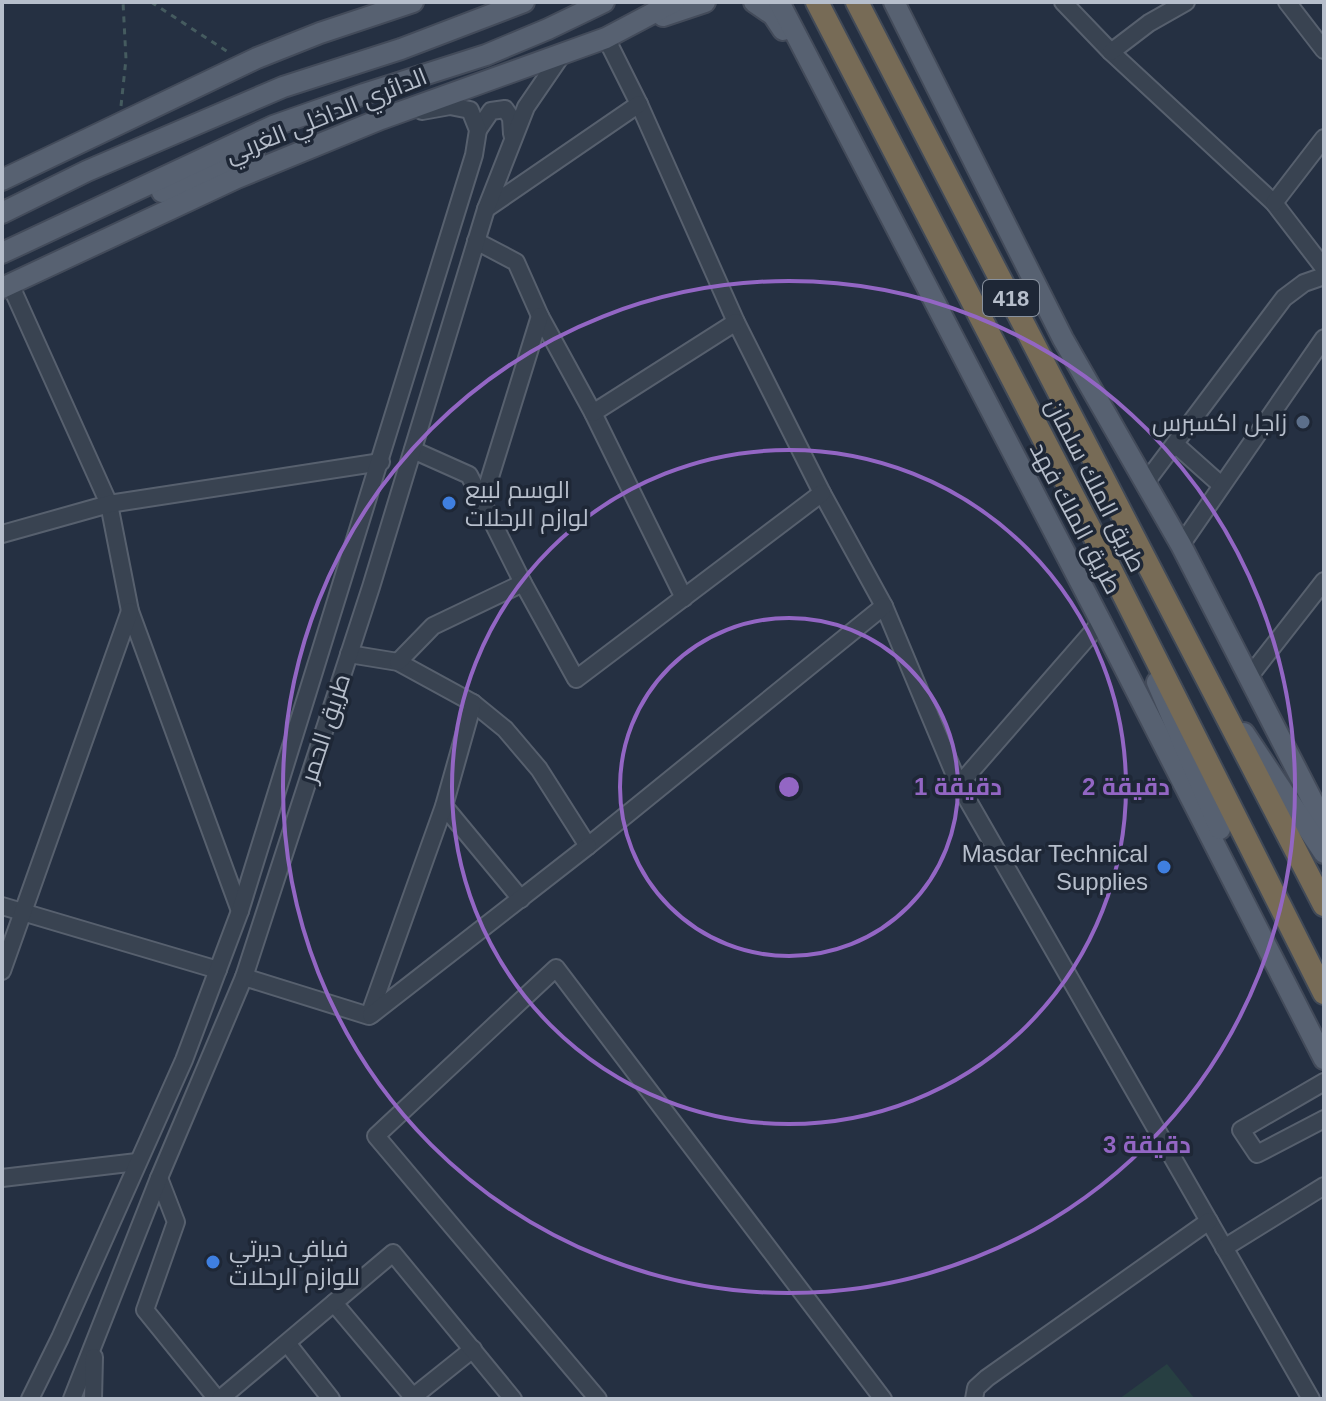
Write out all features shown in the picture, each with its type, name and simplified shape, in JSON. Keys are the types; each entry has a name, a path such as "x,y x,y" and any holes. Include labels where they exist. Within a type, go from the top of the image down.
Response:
{"highway":[{"name":"طريق الملك سلمان","path":"817,2 1097,542 1324,993"},
{"name":"طريق الملك سلمان","path":"857,2 1324,905"}],"main road":[{"path":"2,180 246,63 320,33 413,2"},
{"path":"2,213 87,171 283,87 401,49 524,2"},
{"path":"7,251 273,126 486,55 604,2"},
{"name":"الدائري الداخلي الغربي","path":"6,286 237,178 381,119 614,34 674,2"},
{"path":"614,34 705,2"},
{"path":"754,2 773,15 849,140"},
{"name":"طريق الملك فهد","path":"779,2 1324,1059"},
{"path":"793,2 802,32 849,140"},
{"path":"895,3 1063,339 1181,545 1324,823"},
{"path":"7,251 322,132 381,119"},
{"path":"1097,542 1300,1014"},
{"path":"1206,675 1324,853"}],"street":[{"path":"1063,2 1111,52 1274,203 1324,268"},
{"path":"1111,52 1149,23 1186,2"},
{"path":"1287,2 1324,50"},
{"path":"614,34 639,104 736,322 822,493 884,606 959,785 1311,1399"},
{"name":"طريق الحمر","path":"72,1399 159,1178 244,977 349,654 486,209 526,107 563,53"},
{"path":"486,209 639,104"},
{"path":"381,119 450,106 470,110 478,130"},
{"path":"478,130 491,111 505,109 511,118 513,140"},
{"name":"طريق الحمر","path":"30,1399 184,1060 240,911 381,462 474,155 478,130"},
{"path":"1274,203 1324,138"},
{"path":"476,241 516,262 540,316 593,413 684,598"},
{"path":"1146,482 1284,298 1304,283 1324,276"},
{"path":"6,286 109,504 130,611 240,911"},
{"path":"482,503 540,316"},
{"path":"593,413 736,322"},
{"path":"1181,545 1324,338"},
{"path":"1175,444 1221,485"},
{"path":"413,450 469,475 576,679 822,493"},
{"path":"2,534 109,504 381,462"},
{"path":"1249,677 1324,581"},
{"path":"398,662 433,626 523,583"},
{"path":"369,1016 588,846 884,606"},
{"path":"2,971 130,611"},
{"path":"959,785 1101,622"},
{"path":"349,654 398,662 473,703 505,729 539,769 588,846"},
{"path":"369,1016 444,806 473,703"},
{"path":"444,806 521,899"},
{"path":"2,906 218,970"},
{"path":"598,1399 376,1136 556,968 883,1399"},
{"path":"244,977 369,1016"},
{"path":"1324,1082 1241,1130 1257,1154 1324,1119"},
{"path":"2,1178 137,1162"},
{"path":"159,1178 176,1222 145,1310 218,1399 393,1253 513,1399"},
{"path":"1224,1248 1324,1186"},
{"path":"974,1399 976,1388 987,1378 1209,1221"},
{"path":"334,1303 413,1398 473,1349"},
{"path":"287,1343 331,1399"},
{"path":"93,1399 94,1344"}],"path":[{"path":"118,125 126,59 123,2"},
{"path":"151,2 246,63"}],"green space":[{"path":"1167,1364 1195,1399 1119,1399"}],"place":[{"name":"زاجل اكسبرس","path":"1303,422"},
{"name":"الوسم لبيع لوازم الرحلات","path":"449,503"},
{"name":"Masdar Technical Supplies","path":"1164,867"},
{"name":"فيافي ديرتي للوازم الرحلات","path":"213,1262"}]}
